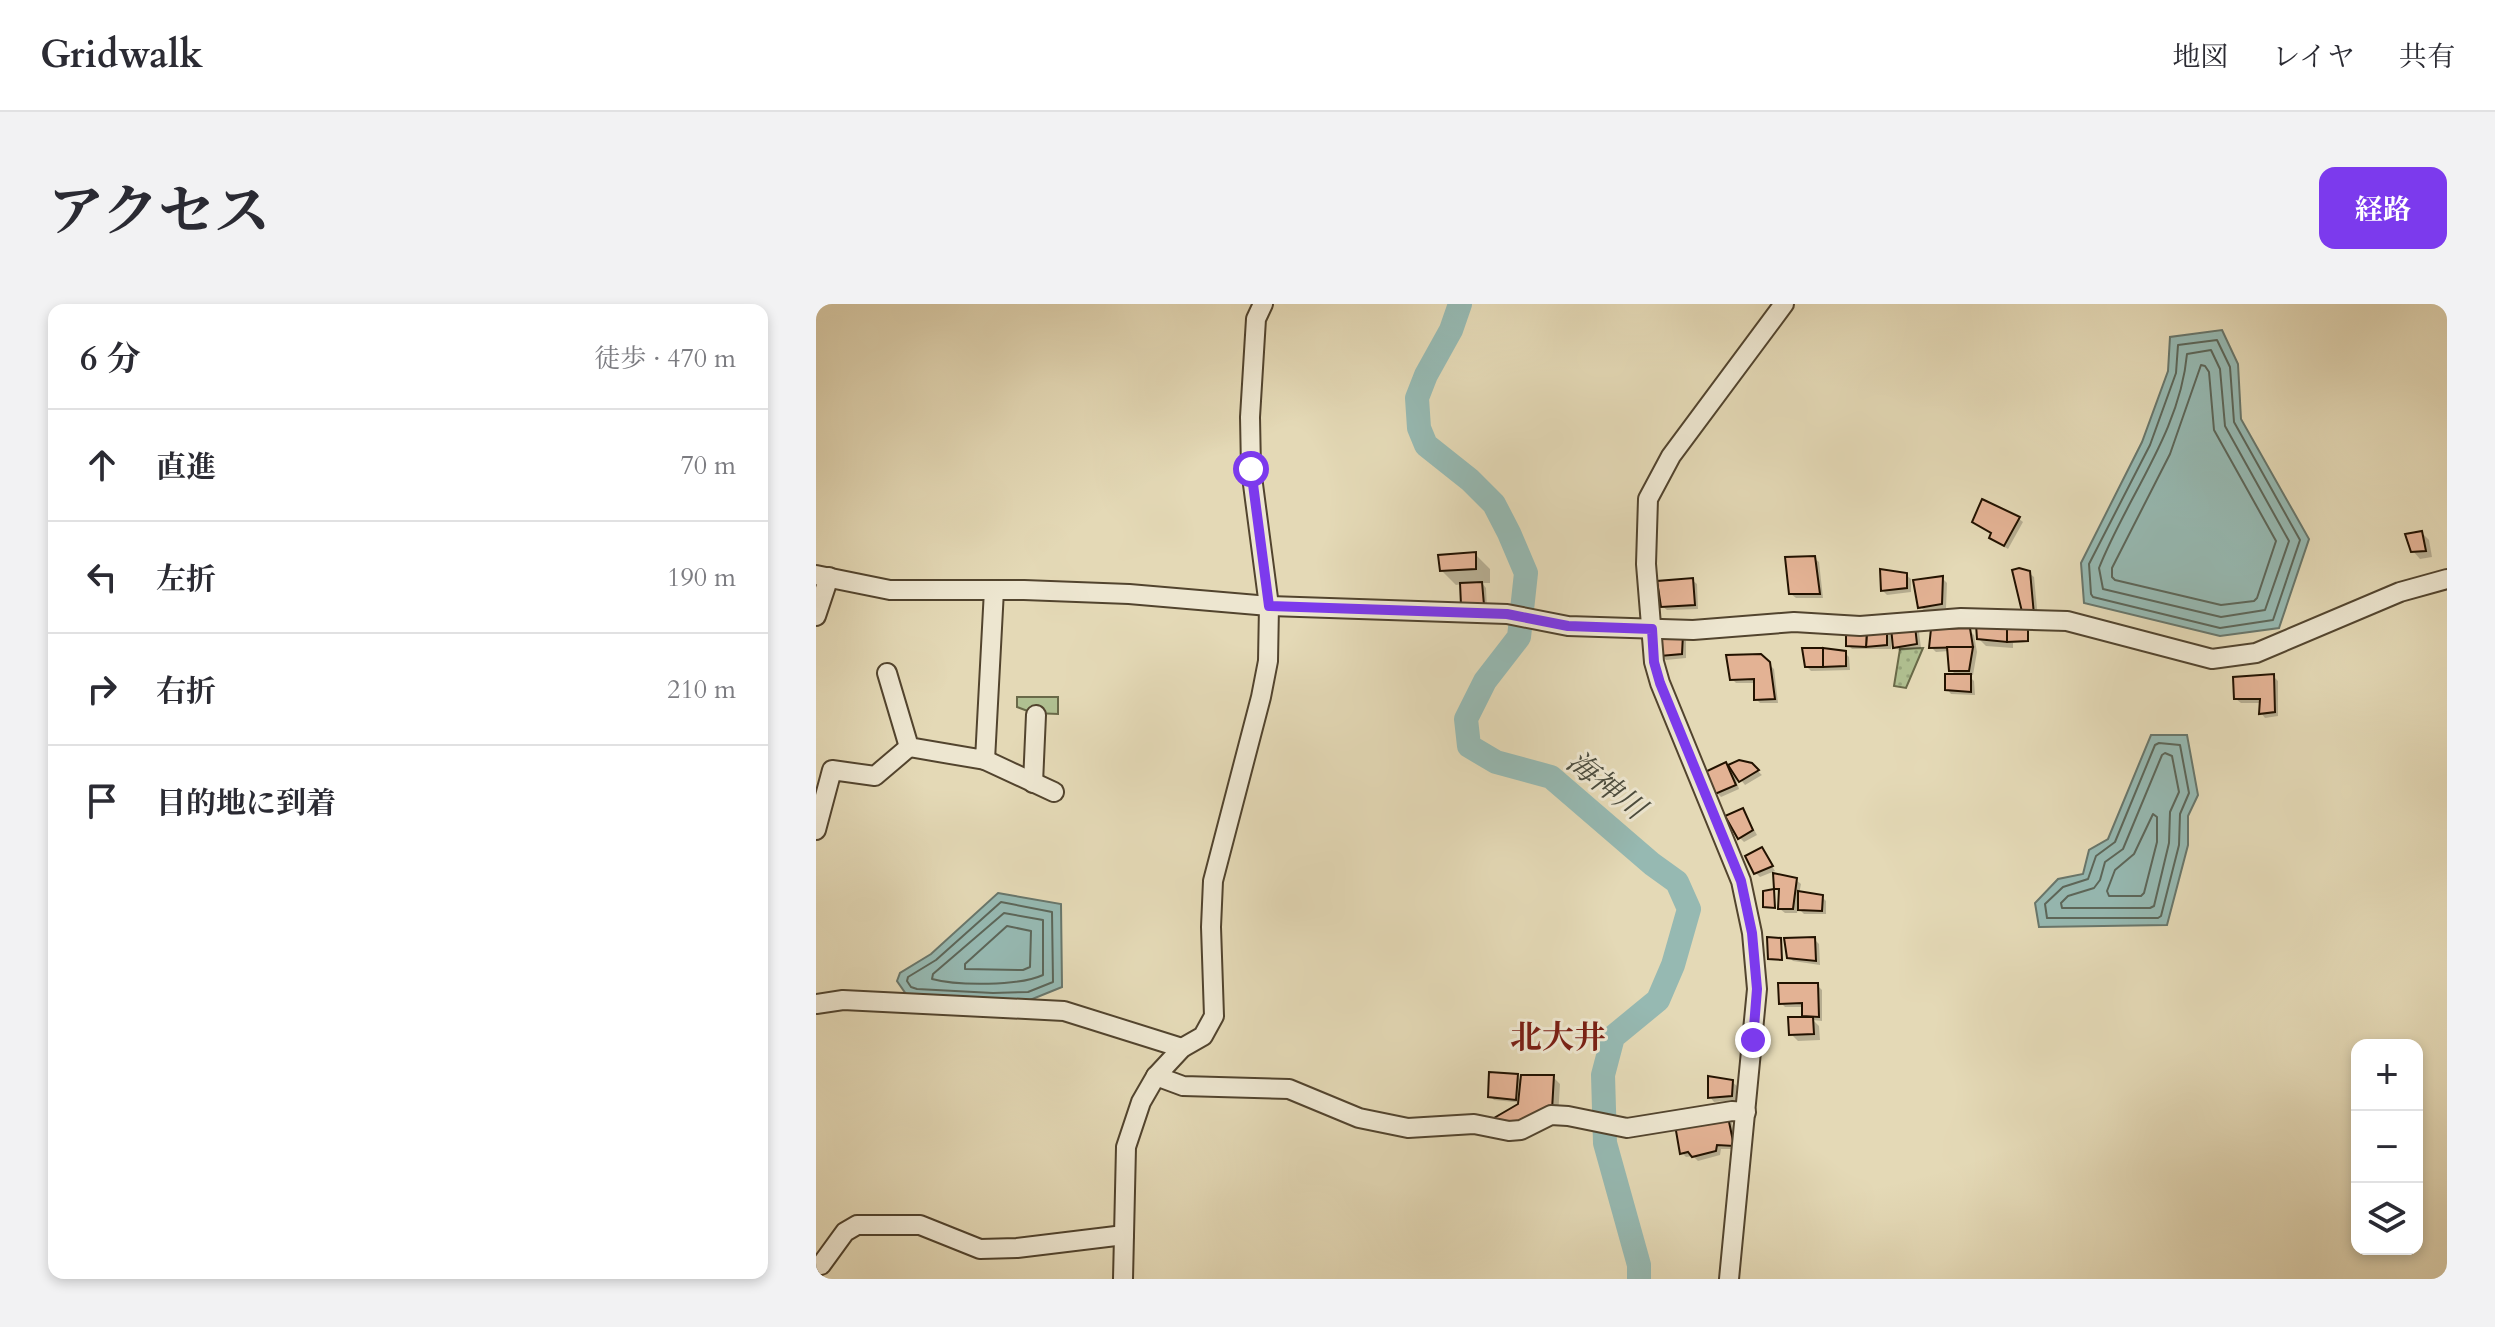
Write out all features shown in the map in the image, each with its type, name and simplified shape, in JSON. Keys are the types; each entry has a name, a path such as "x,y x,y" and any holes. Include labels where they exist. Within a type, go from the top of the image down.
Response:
{"street":[{"path":"1123,1279 1126,1147 1141,1102 1156,1076 1182,1048 1203,1036 1214,1016 1213,881 1268,661 1269,606 1251,469 1250,417 1256,319 1263,304"},
{"path":"1729,1279 1757,989 1752,933 1741,881 1654,662 1646,564 1648,499 1671,456 1784,304"},
{"path":"816,616 822,576 890,590 1129,594 1269,606 1507,614 1568,626 1693,630 1794,622 1860,626 1961,618 2067,621 2212,659 2256,653 2400,592 2447,579"},
{"path":"985,760 994,590"},
{"path":"887,673 909,747"},
{"path":"1033,783 1036,715"},
{"path":"909,747 985,760 1054,792"},
{"path":"816,830 832,770 875,776 909,747"},
{"path":"816,1004 843,1000 1064,1011 1182,1048"},
{"path":"1156,1076 1183,1086 1289,1089 1359,1118 1408,1128 1474,1124 1509,1131 1521,1130 1551,1115 1619,1128 1732,1111 1746,1112"},
{"path":"816,1266 821,1265 845,1232 857,1225 920,1225 980,1249 1017,1248 1124,1235"}],"green space":[{"path":"1923,648 1906,688 1894,686 1900,649"},
{"path":"1017,697 1058,697 1058,714 1033,713 1017,707"}],"water":[{"path":"2222,330 2238,364 2241,419 2309,539 2279,628 2220,636 2084,603 2081,563 2142,442 2168,371 2170,337"},
{"path":"2151,735 2187,735 2198,795 2188,816 2188,845 2167,925 2039,927 2035,903 2058,879 2083,874 2089,850 2108,839"},
{"path":"998,893 1061,904 1062,987 1030,1000 993,1001 906,994 897,981 900,973 931,954"}],"building":[{"path":"1982,499 2020,517 2004,546 1989,538 1991,533 1972,522"},
{"path":"2422,531 2426,551 2411,552 2405,534"},
{"path":"1476,552 1476,569 1440,571 1438,555"},
{"path":"1815,556 1820,594 1789,594 1785,557"},
{"path":"1880,569 1907,573 1907,588 1881,591"},
{"path":"2012,570 2030,571 2034,615 2023,616"},
{"path":"1943,576 1942,604 1918,608 1913,580"},
{"path":"1693,578 1695,605 1661,607 1657,581"},
{"path":"1482,582 1484,605 1461,605 1460,583"},
{"path":"1976,624 2007,624 2007,642 1977,639"},
{"path":"2007,624 2028,627 2028,641 2007,642"},
{"path":"1915,626 1917,644 1893,648 1891,627"},
{"path":"1887,627 1887,645 1866,647 1867,629"},
{"path":"1970,628 1973,647 1929,648 1931,629"},
{"path":"1867,629 1866,647 1846,646 1846,630"},
{"path":"1656,633 1683,634 1682,654 1660,656"},
{"path":"1947,647 1973,647 1969,671 1949,671"},
{"path":"1802,648 1823,648 1823,667 1805,667"},
{"path":"1823,648 1846,651 1846,666 1823,667"},
{"path":"1761,654 1770,662 1775,699 1754,700 1754,679 1730,680 1726,655"},
{"path":"1945,674 1971,674 1971,692 1945,690"},
{"path":"2274,674 2275,712 2259,714 2260,699 2234,699 2233,677"},
{"path":"1739,760 1752,763 1759,770 1739,782 1728,765"},
{"path":"1726,762 1736,785 1715,794 1703,773"},
{"path":"1743,808 1753,830 1738,839 1725,816"},
{"path":"1762,847 1773,866 1754,874 1745,856"},
{"path":"1773,873 1797,878 1793,909 1778,909 1779,889 1774,889"},
{"path":"1774,889 1775,908 1763,907 1763,891"},
{"path":"1798,891 1823,895 1822,911 1798,910"},
{"path":"1767,937 1781,938 1782,960 1768,959"},
{"path":"1815,937 1816,961 1787,958 1784,938"},
{"path":"1778,983 1818,983 1819,1017 1802,1016 1802,1003 1779,1004"},
{"path":"1788,1017 1813,1017 1814,1034 1789,1035"},
{"path":"1489,1072 1518,1074 1516,1100 1488,1097"},
{"path":"1521,1075 1554,1075 1552,1110 1519,1126 1499,1125 1494,1118 1518,1104"},
{"path":"1708,1076 1733,1080 1732,1096 1708,1098"},
{"path":"1727,1112 1734,1146 1717,1145 1716,1151 1692,1157 1688,1152 1680,1154 1675,1125"}],"waterway":[{"name":"海神川","path":"1460,304 1451,330 1417,398 1419,428 1426,445 1494,504 1526,573 1519,637 1485,681 1466,719 1469,746 1496,762 1551,777 1677,882 1689,909 1673,965 1658,1000 1613,1037 1603,1075 1605,1143 1639,1265 1639,1279"}],"district":[{"name":"北大井","path":"1558,1037"}],"route":[{"path":"1251,469 1269,606 1507,614 1568,626 1652,629 1654,662 1660,683 1741,881 1752,933 1757,989 1753,1040"}]}
